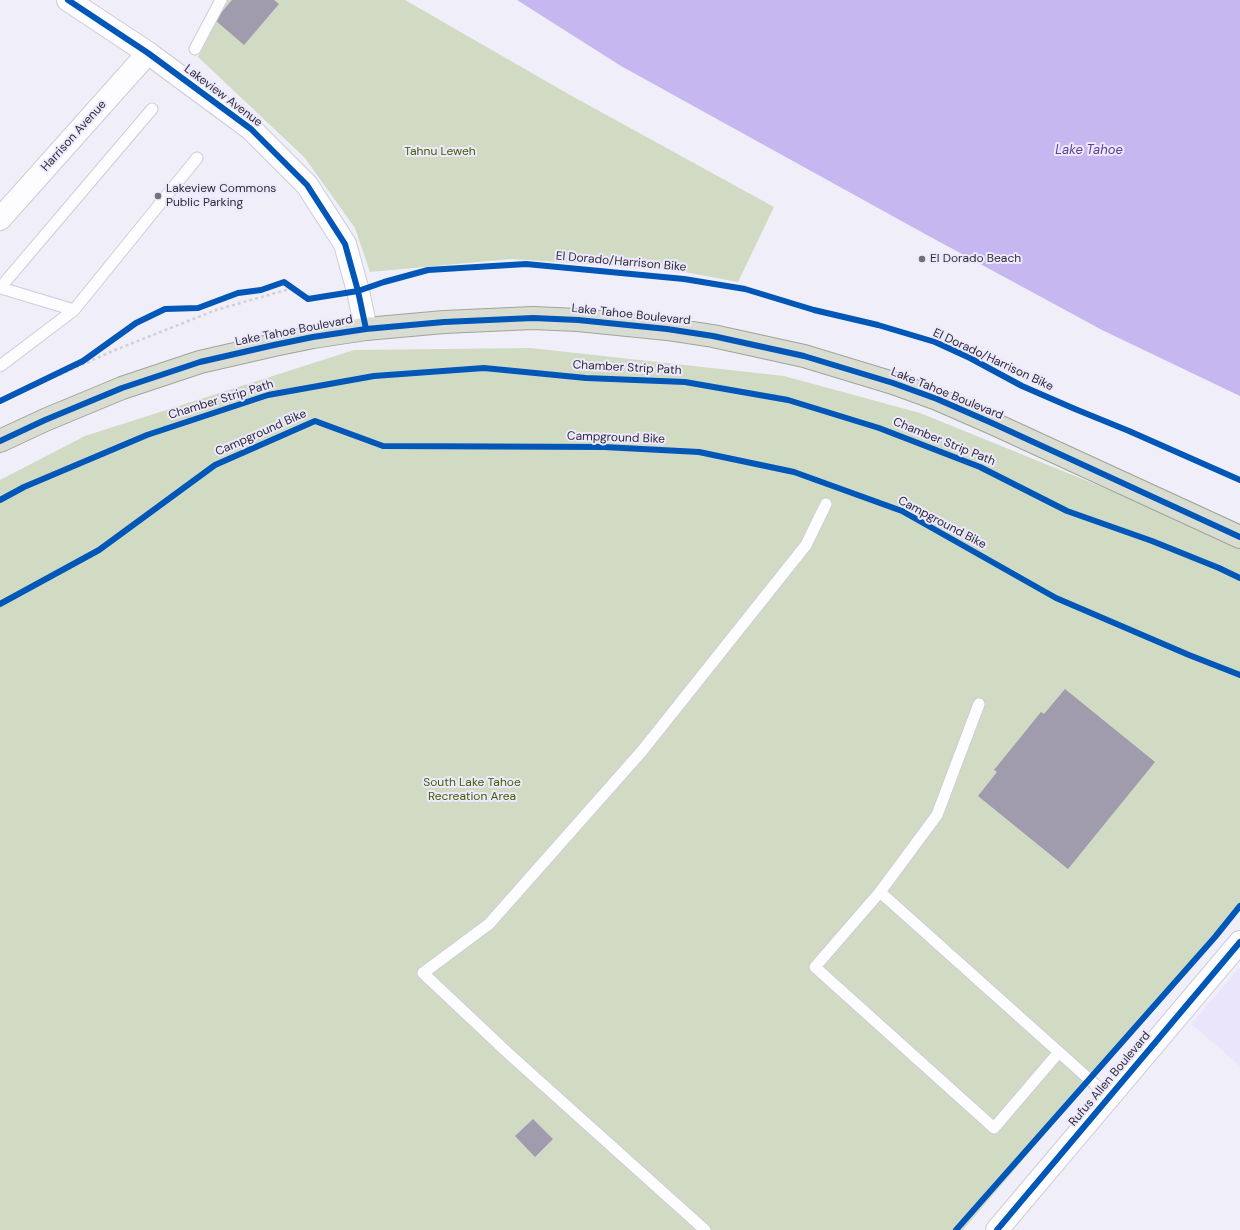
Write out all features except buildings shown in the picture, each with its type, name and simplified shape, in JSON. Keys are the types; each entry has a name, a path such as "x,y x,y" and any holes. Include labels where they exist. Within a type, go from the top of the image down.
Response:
{"highway":[{"name":"Lake Tahoe Boulevard","path":"0,441 80,404 122,388 200,362 238,352 305,338 366,329 489,319 533,318 578,320 667,329 735,340 804,356 893,383 992,423 1240,537"}],"street":[{"name":"Lakeview Avenue","path":"68,0 148,53 251,129 307,185 345,244 358,291 366,329"},
{"name":"Harrison Avenue","path":"0,219 148,53"},
{"name":"Rufus Allen Boulevard","path":"998,1230 1240,942"}],"lane":[{"path":"195,49 221,0"},
{"path":"74,310 0,288 152,109"},
{"path":"0,366 74,310 197,158"},
{"path":"705,1230 509,1054 423,973 489,924 642,751 806,545 826,504"},
{"path":"979,704 937,815 880,892 815,967 994,1128 1059,1052"},
{"path":"880,892 1109,1097"}],"path":[{"path":"284,282 295,290"},
{"path":"0,402 115,350 216,310 295,290"},
{"path":"0,402 83,361 94,352"}],"shaded area":[{"path":"1240,967 1240,1066 1191,1024"}],"green space":[{"name":"Tahnu Leweh","path":"227,0 405,0 570,95 774,207 738,282 668,269 511,259 370,272 355,228 305,158 198,57"},
{"name":"South Lake Tahoe Recreation Area","path":"531,348 784,376 920,413 1117,493 1240,549 1240,902 1148,1013 963,1230 0,1230 0,480 85,436 354,350"}],"water":[{"name":"Lake Tahoe","path":"517,0 1240,0 1240,396 1102,330 925,234 621,66"}],"cycle path":[{"path":"68,0 148,53 251,129 307,185 345,244 358,291 366,329"},
{"name":"El Dorado/Harrison Bike","path":"0,401 83,361 136,323 165,309 198,308 238,293 261,290 284,282 308,299 358,291 428,270 526,264 684,279 745,289 814,310 878,325 935,342 970,358 1022,386 1240,480"},
{"path":"0,441 45,420 122,388 200,362 274,345 366,329 444,322 533,318 578,320 667,329 713,336 804,356 893,383 937,399 992,423 1240,537"},
{"name":"Chamber Strip Path","path":"0,500 24,487 147,435 268,395 374,376 484,368 586,378 685,382 788,400 879,428 980,467 1067,511 1152,541 1240,578"},
{"name":"Campground Bike","path":"0,604 99,550 215,465 315,421 383,446 604,447 699,452 794,472 902,511 1056,598 1189,655 1240,675"},
{"path":"956,1230 1215,937 1240,906"},
{"path":"997,1230 1240,942"}],"place":[{"name":"Lakeview Commons Public Parking","path":"158,196"},
{"name":"El Dorado Beach","path":"922,259"}]}
